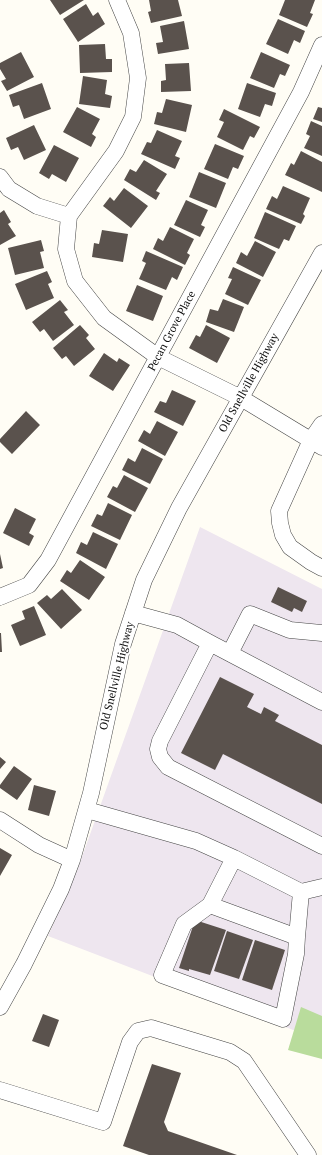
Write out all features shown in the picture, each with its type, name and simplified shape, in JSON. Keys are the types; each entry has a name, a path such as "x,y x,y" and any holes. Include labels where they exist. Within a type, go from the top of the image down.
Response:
{"street":[{"path":"117,0 131,33 138,78 133,117 116,151 68,216 66,249 75,281 104,318 158,357 241,398 317,444"},
{"name":"Pecan Grove Place","path":"0,597 29,585 48,560 301,92 322,45"},
{"path":"0,178 9,189 37,206 68,216"},
{"name":"Old Snellville Highway","path":"0,1006 24,964 61,889 72,860 87,810 123,644 144,580 179,508 322,253"},
{"path":"322,424 317,444 279,511 283,535 290,547 322,568"},
{"path":"133,613 177,625 210,644 230,653 322,702"},
{"path":"230,653 250,614 290,630 322,633"},
{"path":"210,644 160,741 158,749 160,757 168,767 322,846"},
{"path":"87,810 196,841 234,858 301,892 322,887"},
{"path":"0,820 39,845 72,860"},
{"path":"234,858 210,905 184,924 162,976 283,1019 296,954 301,892"},
{"path":"210,905 297,937"},
{"path":"0,1090 103,1122 130,1042 138,1031 151,1028 230,1052 244,1060 308,1155"}],"shaded area":[{"path":"200,527 322,589 322,1041 48,936 78,868"}],"green space":[{"path":"301,1007 322,1016 322,1059 288,1050"}],"building":[{"path":"50,0 84,0 60,15"},
{"path":"149,0 178,0 182,16 151,23 148,12 151,11"},
{"path":"285,0 315,0 310,13 313,14 307,27 279,15"},
{"path":"86,4 93,16 98,12 105,24 78,42 63,19"},
{"path":"278,19 305,31 300,43 294,40 288,54 266,44"},
{"path":"184,21 189,49 158,54 156,43 163,42 160,26"},
{"path":"105,44 106,59 112,59 112,72 80,73 79,45"},
{"path":"21,52 34,77 7,91 1,81 6,79 0,69 0,63"},
{"path":"261,52 290,65 285,76 280,74 274,88 250,78"},
{"path":"189,63 191,91 161,92 161,81 166,80 165,64"},
{"path":"83,76 107,80 105,94 112,96 110,108 79,104"},
{"path":"42,83 51,109 24,119 19,105 13,107 9,95"},
{"path":"247,83 276,93 272,106 265,104 260,117 238,109"},
{"path":"166,99 192,105 186,132 154,124 157,112 162,113"},
{"path":"77,107 100,119 92,134 96,137 91,147 63,132"},
{"path":"318,107 322,108 322,122 313,119"},
{"path":"224,109 260,127 254,138 250,136 243,150 217,137 224,122 219,120"},
{"path":"311,121 322,126 322,156 304,148 310,136 306,134"},
{"path":"34,125 46,150 24,160 18,147 11,150 6,138"},
{"path":"157,130 182,141 175,156 180,158 175,169 141,154 147,142 151,143"},
{"path":"215,144 244,156 238,169 233,167 228,179 204,169"},
{"path":"54,145 79,158 66,182 52,174 49,179 39,173"},
{"path":"301,151 322,162 322,192 285,175 291,163 294,165"},
{"path":"144,160 167,174 156,191 160,193 156,200 124,180 130,169 136,172"},
{"path":"199,172 226,183 216,208 189,197"},
{"path":"283,186 310,198 303,214 305,216 301,224 266,209 272,196 277,199"},
{"path":"124,188 148,206 131,228 103,206 110,197 114,201"},
{"path":"186,200 208,210 201,225 205,227 200,237 174,225"},
{"path":"4,210 11,222 8,224 16,236 0,245 0,213"},
{"path":"265,212 296,226 289,241 284,239 279,249 254,238"},
{"path":"170,227 194,239 187,253 190,255 185,265 153,249 158,238 163,241"},
{"path":"102,230 128,234 123,262 92,257 94,243 99,244"},
{"path":"41,240 44,251 40,252 44,268 15,275 8,248"},
{"path":"255,241 276,252 263,277 236,263 241,252 247,256"},
{"path":"146,251 183,267 177,280 172,277 166,290 139,279 146,263 142,261"},
{"path":"233,267 261,280 248,305 225,294 232,279 228,278"},
{"path":"47,271 52,282 48,284 54,298 26,310 15,284"},
{"path":"137,285 163,296 153,321 126,311"},
{"path":"223,299 244,307 234,332 206,322 210,309 218,311"},
{"path":"60,300 68,310 64,312 74,325 53,341 44,329 40,332 32,322"},
{"path":"80,325 89,335 86,338 95,349 74,366 66,356 62,359 53,348"},
{"path":"206,325 230,338 217,363 189,348 196,335 200,337"},
{"path":"104,353 117,362 119,358 130,365 113,391 89,376"},
{"path":"172,390 196,401 183,426 154,412 160,401 166,403"},
{"path":"26,411 40,425 12,454 0,442 0,439"},
{"path":"157,421 178,432 165,456 138,441 144,430 150,434"},
{"path":"142,448 163,459 150,484 122,470 128,458 135,462"},
{"path":"124,475 148,488 135,512 107,497 113,486 117,488"},
{"path":"108,503 132,515 120,540 91,526 97,514 102,516"},
{"path":"15,508 36,519 29,533 34,536 29,546 3,533"},
{"path":"93,532 118,544 106,569 76,553 81,542 87,545"},
{"path":"0,554 3,568 0,569"},
{"path":"80,560 105,577 89,600 60,581 67,570 71,573"},
{"path":"278,587 307,601 302,612 294,608 292,612 271,602"},
{"path":"62,589 82,610 61,629 37,603 47,595 51,599"},
{"path":"34,606 46,635 20,646 11,625 25,619 22,611"},
{"path":"1,633 2,652 0,652"},
{"path":"220,677 254,694 247,707 261,714 264,707 279,715 275,721 322,745 322,804 223,754 215,770 181,753"},
{"path":"0,757 6,762 0,769"},
{"path":"14,766 32,779 17,800 0,788 0,785"},
{"path":"34,785 56,791 49,816 28,810"},
{"path":"0,848 12,855 0,876"},
{"path":"195,920 226,930 210,975 189,969 189,971 179,968"},
{"path":"227,931 253,940 239,979 214,971"},
{"path":"255,940 285,950 272,990 242,980"},
{"path":"43,1014 59,1020 49,1047 32,1041"},
{"path":"152,1064 181,1073 164,1122 168,1131 237,1155 149,1155 123,1146"}]}
